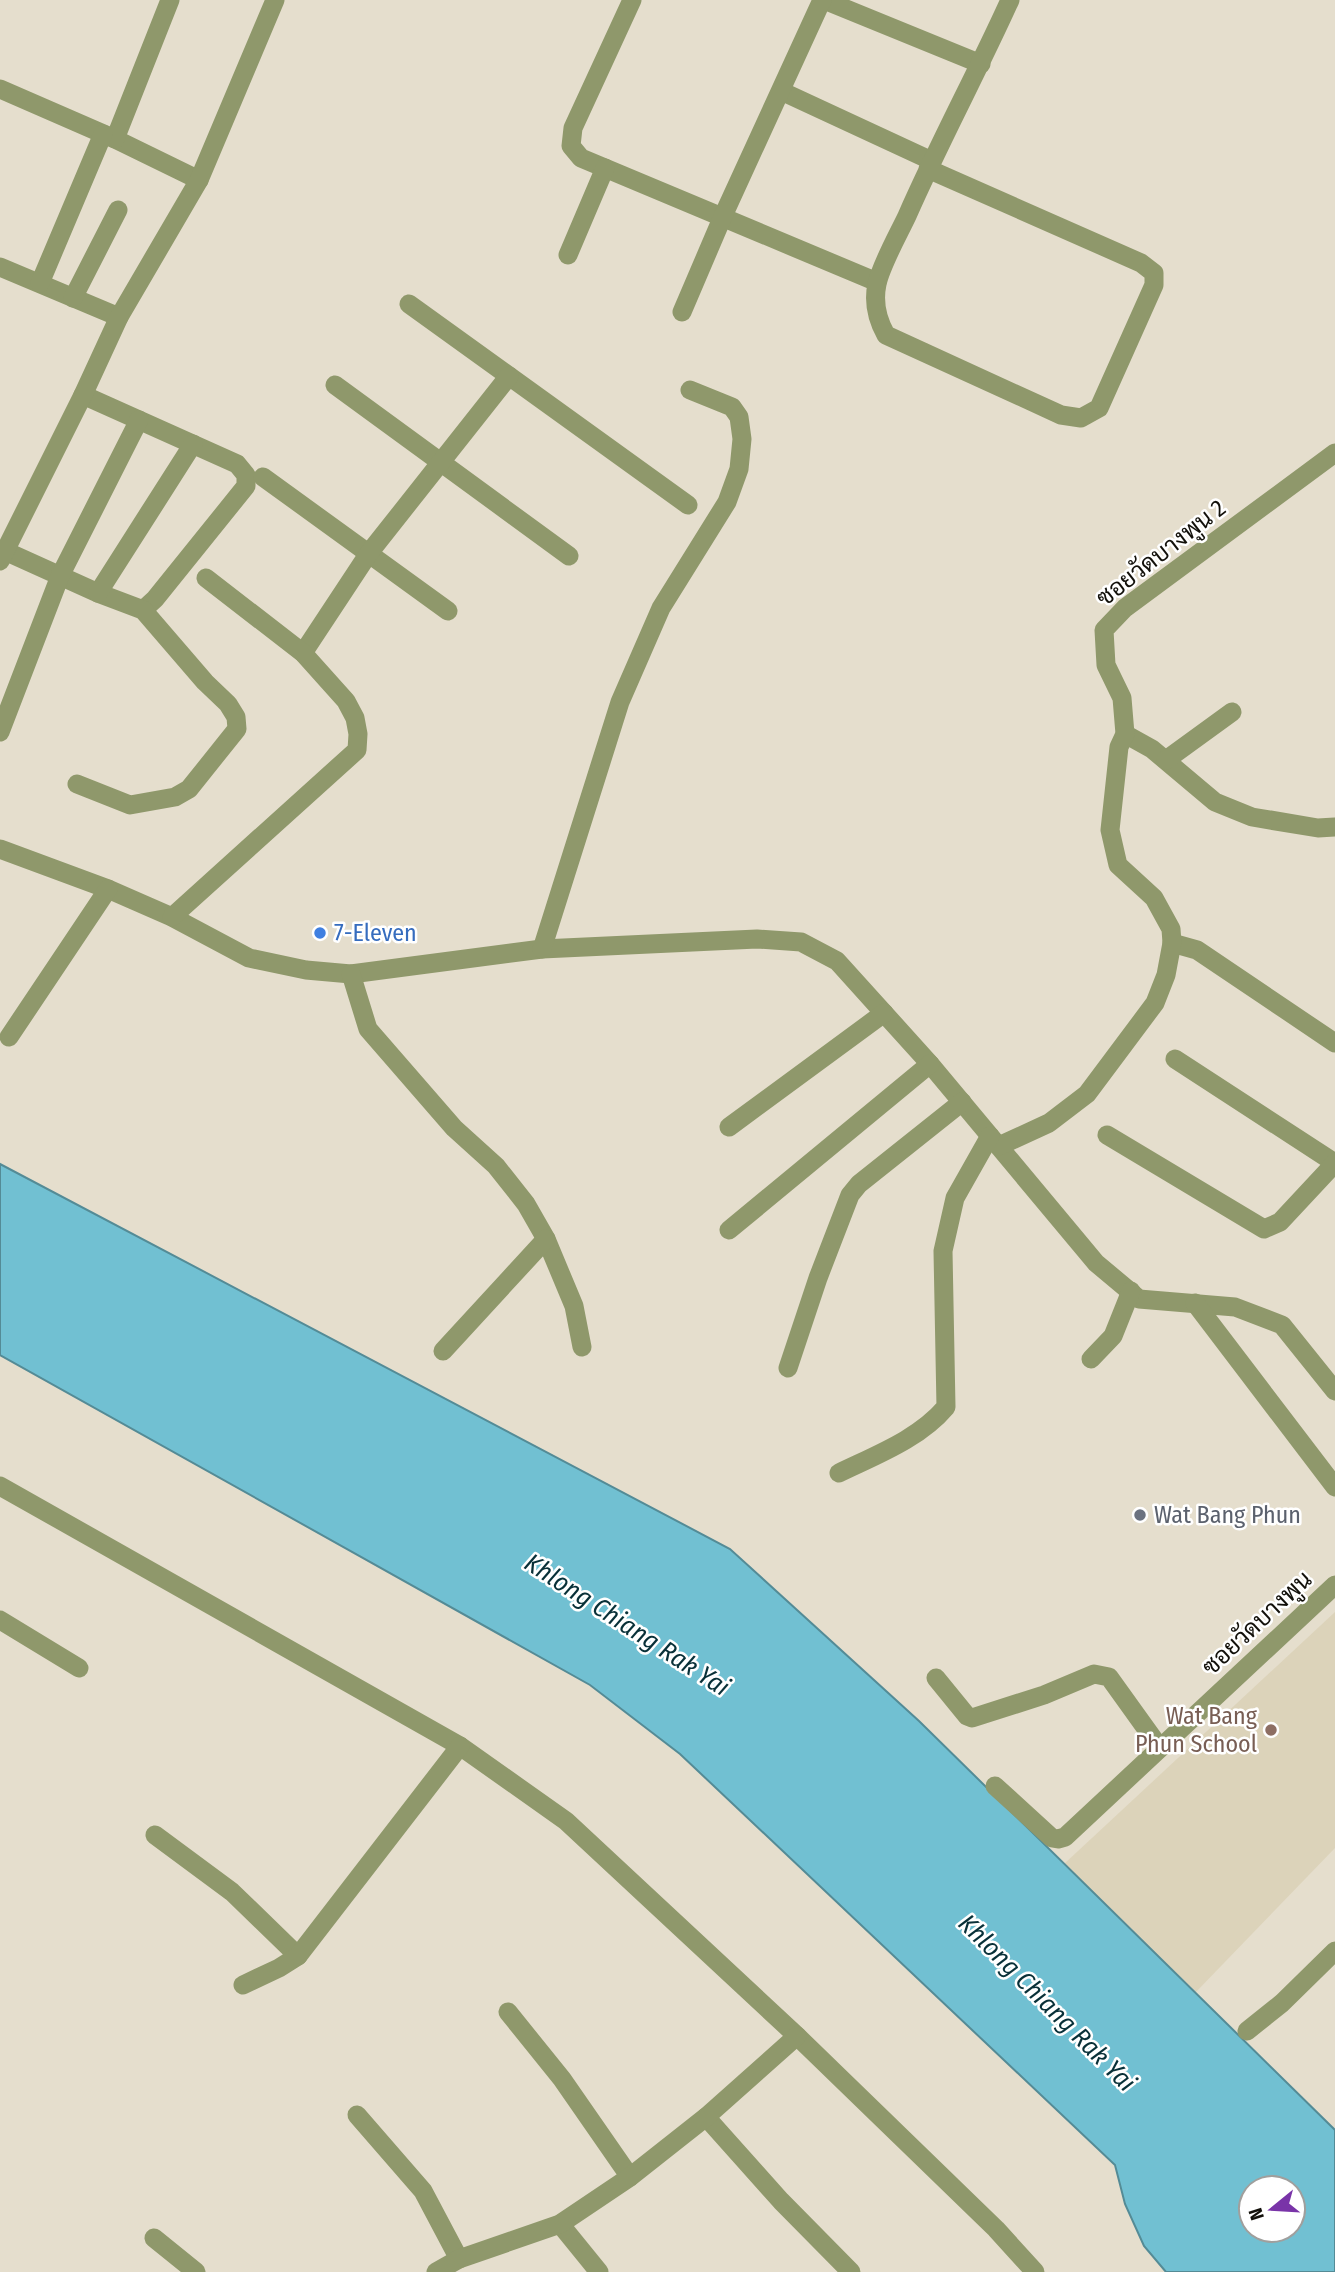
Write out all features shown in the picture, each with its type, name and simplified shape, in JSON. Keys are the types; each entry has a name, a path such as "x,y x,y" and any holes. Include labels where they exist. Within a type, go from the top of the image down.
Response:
{"street":[{"path":"77,784 130,805 175,797 189,789 237,729 236,717 228,704 205,682 143,610 3,556 83,395 118,317 198,180 275,0"},
{"path":"632,0 573,128 571,145 581,158 877,282"},
{"path":"682,312 723,216 823,0 981,64"},
{"path":"780,91 930,165 1141,262 1154,272 1154,285 1099,408 1081,418 1061,415 886,335 878,320 875,303 877,282 930,165 1010,0"},
{"path":"40,283 168,1"},
{"path":"0,89 109,136 198,180"},
{"path":"568,255 605,168"},
{"path":"73,298 118,210"},
{"path":"0,267 118,317"},
{"path":"409,304 688,505"},
{"path":"303,653 369,553 509,376"},
{"path":"334,385 569,556"},
{"path":"542,949 620,702 661,608 727,502 739,469 742,439 739,417 732,407 690,390"},
{"path":"83,395 237,464 246,475 246,486 155,599 143,610"},
{"path":"0,732 60,576 139,420"},
{"path":"98,593 193,444"},
{"name":"ซอยวัดบางพูน 2","path":"1172,943 1171,929 1154,898 1118,865 1110,830 1119,747 1125,734 1122,698 1106,665 1104,630 1125,608 1335,453"},
{"path":"263,477 448,611"},
{"path":"172,917 357,750 355,718 346,701 303,653 206,578"},
{"path":"1166,760 1232,712"},
{"path":"1125,734 1152,749 1215,802 1252,817 1318,828 1335,827"},
{"path":"0,849 172,917 249,958 306,970 351,974 542,949 758,939 801,942 837,961 930,1064 1096,1263 1139,1299 1235,1307 1282,1325 1335,1391"},
{"path":"9,1037 108,890"},
{"path":"839,1473 905,1440 933,1422 946,1407 943,1251 955,1198 995,1141 1049,1123 1087,1094 1155,1003 1166,975 1172,943 1197,950 1333,1038"},
{"path":"351,974 368,1029 454,1128 496,1166 526,1204 546,1239 574,1306 582,1347"},
{"path":"729,1127 884,1013"},
{"path":"1107,1135 1264,1229 1280,1222 1335,1163 1175,1059"},
{"path":"729,1230 930,1064"},
{"path":"788,1368 818,1278 850,1195 859,1184 962,1102"},
{"path":"443,1350 546,1239"},
{"path":"1091,1359 1114,1336 1131,1291"},
{"path":"1195,1303 1335,1487"},
{"path":"0,1486 460,1746 566,1821 797,2036 996,2229 1035,2272"},
{"name":"ซอยวัดบางพูน","path":"995,1786 1052,1838 1065,1837 1335,1585"},
{"path":"0,1620 79,1668"},
{"path":"936,1678 967,1716 972,1718 1044,1695 1094,1674 1109,1677 1160,1748"},
{"path":"243,1984 298,1956 460,1746"},
{"path":"155,1835 232,1892 298,1956"},
{"path":"1247,2031 1282,2003 1335,1951"},
{"path":"508,2012 562,2078 630,2177"},
{"path":"436,2272 459,2259 560,2224 630,2177 706,2117 797,2036"},
{"path":"357,2115 423,2192 459,2259"},
{"path":"706,2117 781,2201 851,2272"},
{"path":"560,2224 599,2272"},
{"path":"154,2238 196,2272"}],"shaded area":[{"name":"Wat Bang Phun School","path":"1335,1612 1335,1848 1195,1993 1064,1864"}],"water":[{"name":"Khlong Chiang Rak Yai","path":"0,1164 730,1549 919,1721 1335,2130 1335,2272 1166,2272 1144,2246 1125,2204 1115,2165 680,1754 590,1685 0,1355"}],"place":[{"name":"7-Eleven","path":"320,933"},
{"name":"Wat Bang Phun","path":"1140,1515"},
{"name":"Wat Bang Phun School","path":"1271,1730"}]}
